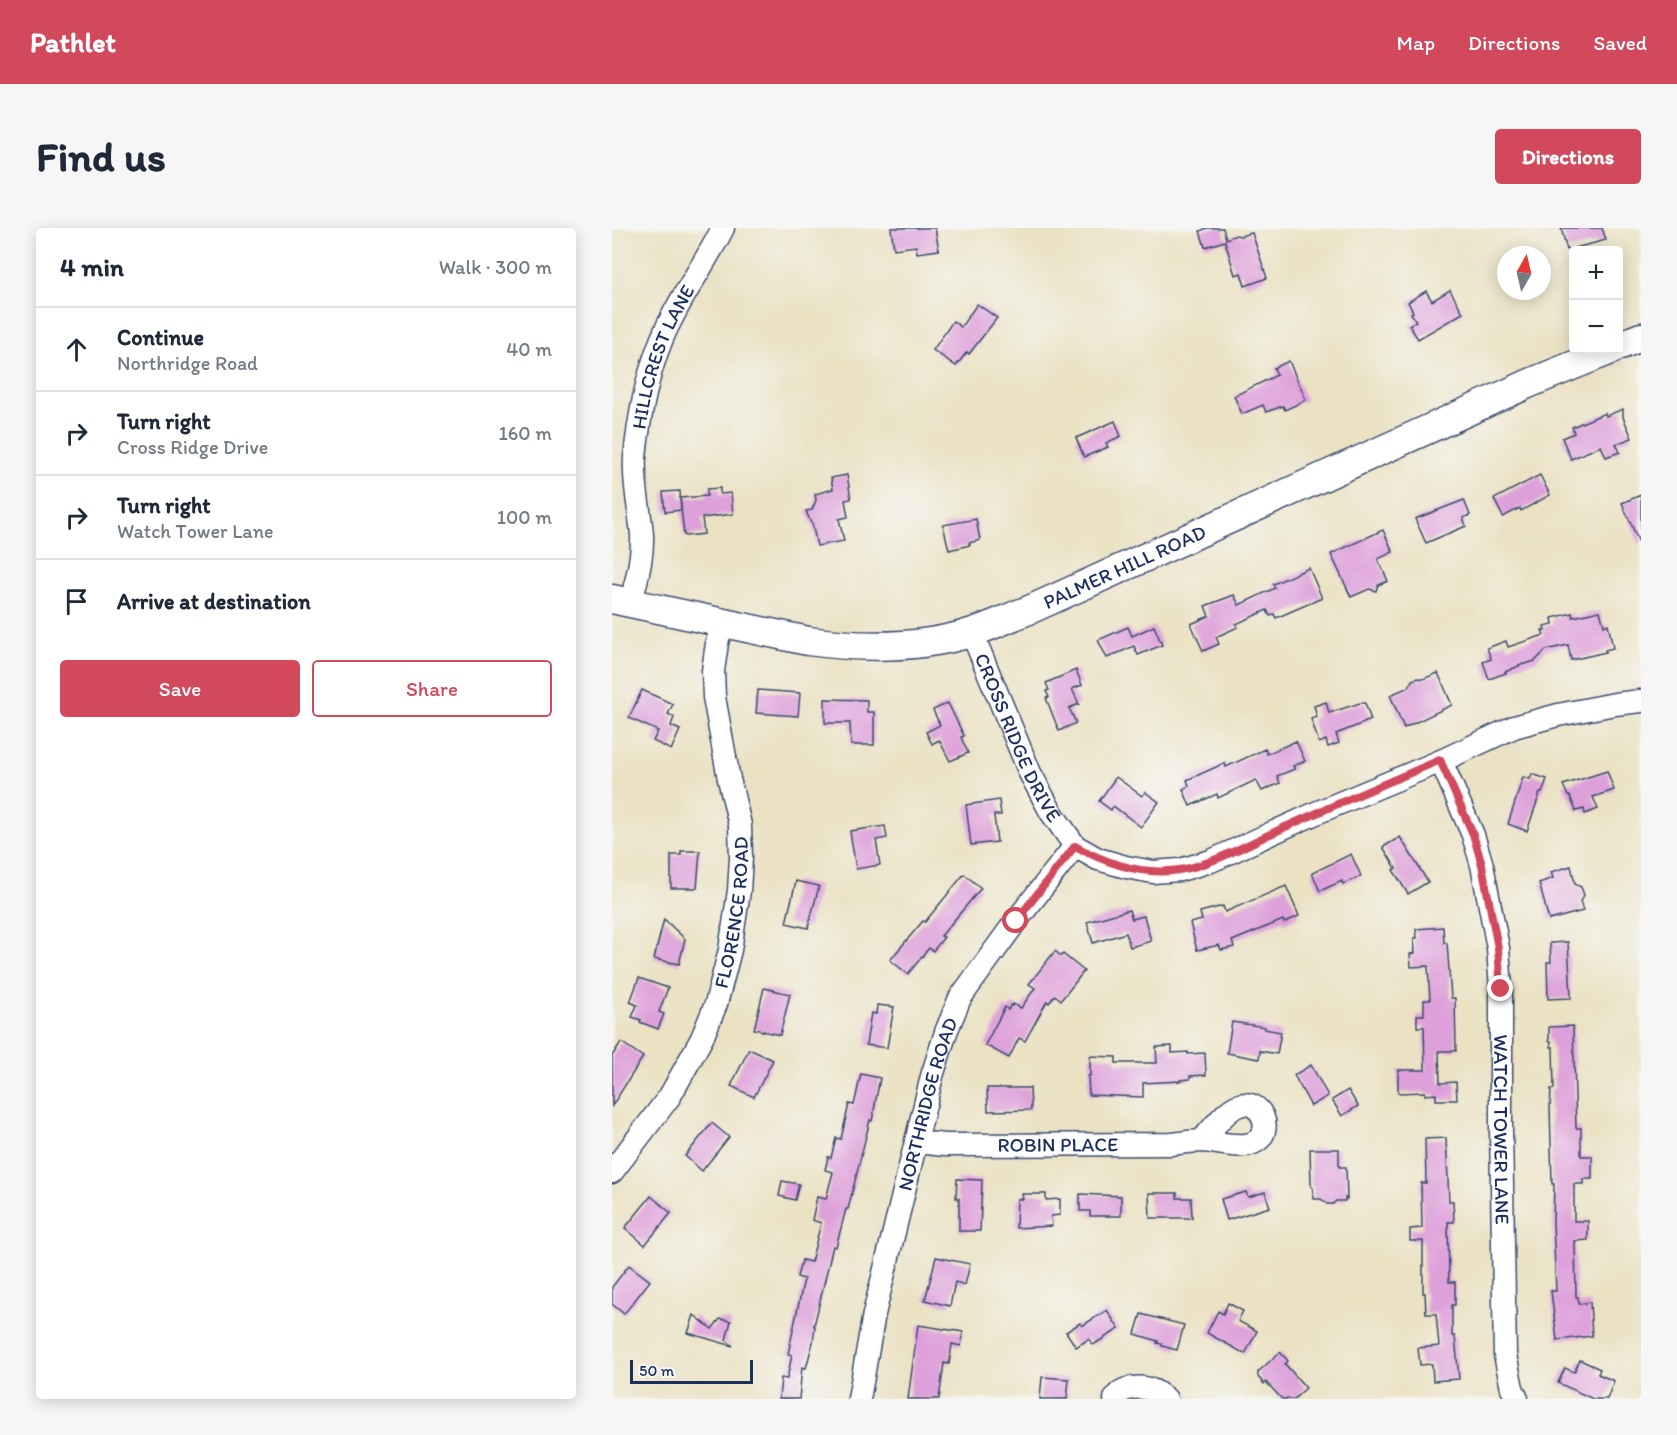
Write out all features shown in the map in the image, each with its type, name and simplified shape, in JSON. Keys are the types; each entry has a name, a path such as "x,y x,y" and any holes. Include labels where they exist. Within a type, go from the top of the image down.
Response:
{"main road":[{"name":"PALMER HILL ROAD","path":"622,601 808,641 859,646 894,645 972,633 1029,610 1530,382 1601,354"}],"street":[{"name":"HILLCREST LANE","path":"622,601 639,565 642,538 635,460 640,417 649,376 661,340 723,228"},
{"name":"FLORENCE ROAD","path":"612,1172 670,1096 702,1038 716,1004 730,950 740,891 741,856 740,825 714,697 713,671 722,623"},
{"name":"CROSS RIDGE DRIVE","path":"972,633 1030,773 1075,846 1098,859 1153,872 1180,870 1211,861 1514,727 1558,715 1641,701"},
{"name":"WATCH TOWER LANE","path":"1440,760 1473,834 1482,865 1498,948 1501,989 1505,1355 1512,1388 1517,1399"},
{"name":"NORTHRIDGE ROAD","path":"859,1399 874,1314 932,1076 946,1032 960,998 1075,846"},
{"name":"ROBIN PLACE","path":"916,1142 945,1145 1171,1144 1201,1141"},
{"path":"1115,1399 1118,1394 1131,1387 1152,1390 1166,1399"}],"building":[{"path":"891,228 935,228 939,250 917,253 916,246 894,249"},
{"path":"1207,228 1223,228 1226,239 1252,233 1267,278 1245,286 1241,273 1235,275 1225,241 1205,247 1200,231"},
{"path":"1561,228 1602,228 1606,240 1583,246 1569,246 1567,250"},
{"path":"1450,290 1463,313 1418,339 1409,325 1416,321 1408,302 1426,291 1432,301"},
{"path":"977,304 997,318 969,354 967,352 956,366 933,350 953,321 961,327"},
{"path":"1289,361 1306,400 1285,410 1283,406 1266,412 1263,405 1242,414 1234,396 1277,375 1274,368"},
{"path":"1623,409 1623,417 1632,438 1616,444 1620,452 1606,457 1601,446 1571,459 1562,438 1574,433 1572,427 1605,413 1606,416"},
{"path":"1115,421 1121,436 1106,443 1108,447 1084,457 1076,438"},
{"path":"847,475 851,499 845,500 848,517 839,519 844,541 817,546 812,523 806,511 812,510 816,500 815,494 833,489 831,478"},
{"path":"1540,475 1550,495 1521,511 1520,508 1503,517 1494,499"},
{"path":"720,488 720,494 731,493 733,514 702,518 704,534 684,535 680,498 707,496 707,489"},
{"path":"680,491 681,510 665,512 663,492"},
{"path":"1641,495 1641,547 1622,503"},
{"path":"1464,500 1470,515 1463,518 1466,526 1426,543 1415,519"},
{"path":"976,519 980,540 949,550 943,525"},
{"path":"1383,530 1393,552 1378,559 1388,581 1378,585 1376,591 1369,589 1351,597 1331,554"},
{"path":"1309,568 1322,598 1276,618 1274,614 1270,616 1267,610 1236,624 1238,627 1216,637 1219,644 1203,651 1191,624 1209,616 1205,606 1234,595 1239,605 1275,588 1273,584"},
{"path":"1600,611 1604,626 1608,624 1613,648 1605,650 1606,652 1571,660 1568,645 1546,650 1535,661 1489,679 1483,662 1491,659 1487,648 1506,641 1508,647 1544,635 1542,630 1545,630 1544,626 1553,624 1552,618 1572,613 1573,617"},
{"path":"1154,626 1162,645 1138,655 1134,646 1107,658 1098,640 1128,627 1132,636"},
{"path":"1076,670 1082,685 1072,689 1079,704 1069,708 1076,723 1059,731 1046,698 1049,697 1046,691 1049,690 1046,683"},
{"path":"1438,673 1452,705 1404,728 1390,695 1409,687 1412,680 1423,679"},
{"path":"642,690 673,704 668,714 674,717 671,726 680,730 671,750 653,741 658,731 629,718"},
{"path":"758,690 800,693 798,716 756,713"},
{"path":"825,699 867,700 867,712 874,712 874,745 851,745 850,723 825,723"},
{"path":"1326,702 1329,713 1365,703 1371,720 1336,734 1339,743 1328,747 1326,740 1319,743 1311,719 1317,717 1314,706"},
{"path":"948,703 964,736 961,737 968,753 950,761 939,740 932,744 926,732 940,725 933,710"},
{"path":"1296,741 1305,761 1293,766 1295,769 1277,776 1280,783 1262,791 1256,780 1218,798 1217,794 1190,806 1183,789 1189,786 1187,780 1225,763 1226,767 1265,749 1267,754"},
{"path":"1607,771 1614,790 1593,797 1598,809 1585,814 1584,809 1576,811 1563,785"},
{"path":"1532,774 1547,779 1527,831 1508,824 1523,777 1530,779"},
{"path":"1116,777 1142,796 1145,792 1159,802 1141,827 1113,806 1111,810 1099,801"},
{"path":"999,800 1001,815 994,815 997,842 971,845 966,805"},
{"path":"885,826 887,838 876,840 880,865 856,869 850,831"},
{"path":"1400,837 1428,882 1408,894 1393,870 1396,868 1383,847"},
{"path":"681,851 700,851 697,888 671,888 671,855 681,855"},
{"path":"1351,854 1361,876 1343,884 1342,881 1320,891 1312,873"},
{"path":"1571,866 1575,884 1581,887 1584,895 1580,901 1583,911 1549,920 1539,883 1553,878 1551,872"},
{"path":"964,874 981,888 941,936 944,937 933,951 929,948 908,974 890,960"},
{"path":"796,881 819,886 808,928 786,923"},
{"path":"1286,886 1299,916 1284,923 1283,920 1232,941 1234,947 1221,950 1219,945 1197,950 1190,923 1202,920 1200,912 1223,906 1225,912"},
{"path":"1129,910 1132,919 1144,916 1151,941 1130,947 1126,933 1093,943 1087,922"},
{"path":"664,919 685,939 679,964 654,959"},
{"path":"1443,927 1444,943 1447,943 1451,998 1455,998 1456,1051 1439,1051 1440,1083 1456,1082 1457,1100 1436,1100 1436,1094 1425,1095 1425,1092 1398,1093 1398,1070 1425,1070 1424,1027 1417,1027 1417,1015 1424,1015 1424,1000 1430,1000 1428,966 1411,967 1410,954 1415,953 1416,929"},
{"path":"1568,942 1571,998 1548,999 1547,962 1551,962 1550,943"},
{"path":"1055,951 1061,956 1063,954 1084,971 1061,1000 1055,995 1049,1003 1047,1001 1025,1041 1019,1038 1009,1058 985,1045 1005,1007 1008,1010 1013,1004 1021,1008 1035,988 1029,984"},
{"path":"639,978 668,988 659,1012 664,1014 658,1029 632,1017 637,1005 630,1002"},
{"path":"764,988 790,994 780,1035 754,1029"},
{"path":"877,1005 894,1007 887,1048 866,1045 871,1013 876,1014"},
{"path":"1232,1022 1281,1032 1277,1054 1260,1051 1259,1059 1227,1053"},
{"path":"1573,1026 1576,1128 1581,1128 1581,1156 1592,1156 1592,1179 1583,1179 1583,1184 1574,1184 1574,1221 1588,1221 1588,1240 1575,1241 1576,1297 1578,1297 1579,1304 1590,1302 1592,1336 1557,1340 1551,1291 1556,1291 1550,1107 1551,1089 1554,1089 1553,1047 1549,1041 1549,1027"},
{"path":"621,1042 643,1057 612,1106 612,1056"},
{"path":"1172,1046 1172,1053 1205,1053 1206,1075 1190,1076 1190,1079 1180,1081 1143,1083 1143,1097 1089,1095 1090,1056 1116,1057 1116,1063 1157,1063 1156,1047"},
{"path":"749,1049 773,1060 754,1097 731,1086"},
{"path":"1311,1065 1328,1096 1311,1106 1294,1075"},
{"path":"861,1074 880,1078 872,1121 870,1120 848,1209 846,1209 836,1247 833,1246 814,1326 813,1342 806,1368 802,1367 799,1399 779,1399 781,1378 787,1379 792,1355 788,1354 804,1279 797,1277 802,1260 811,1262 821,1223 812,1220 817,1197 826,1199 833,1172 825,1170 828,1157 831,1158 836,1138 841,1139 849,1104 854,1105"},
{"path":"987,1088 1030,1088 1031,1110 988,1111"},
{"path":"1348,1090 1358,1106 1342,1116 1332,1100"},
{"path":"712,1123 729,1137 702,1171 685,1156"},
{"path":"1446,1138 1449,1201 1453,1201 1454,1222 1448,1222 1449,1282 1455,1282 1452,1336 1455,1336 1459,1379 1433,1381 1432,1364 1420,1365 1418,1348 1439,1346 1436,1314 1426,1314 1425,1293 1423,1293 1423,1241 1410,1241 1410,1229 1422,1228 1421,1183 1426,1183 1425,1139"},
{"path":"1310,1149 1339,1149 1339,1167 1346,1167 1347,1199 1345,1198 1345,1201 1327,1204 1321,1199 1314,1199 1311,1186"},
{"path":"957,1179 982,1180 980,1231 959,1231"},
{"path":"782,1181 799,1184 795,1200 779,1196"},
{"path":"1246,1192 1248,1197 1265,1192 1270,1207 1227,1220 1221,1199"},
{"path":"1149,1193 1177,1193 1177,1198 1191,1198 1192,1218 1150,1218"},
{"path":"1022,1194 1046,1194 1046,1200 1060,1199 1060,1215 1051,1216 1052,1226 1016,1228 1017,1199 1023,1199"},
{"path":"1080,1194 1121,1196 1121,1216 1090,1216 1090,1211 1080,1211"},
{"path":"651,1196 671,1213 645,1245 625,1228"},
{"path":"936,1257 970,1264 965,1285 955,1282 950,1306 925,1300"},
{"path":"629,1265 650,1281 624,1314 612,1304 612,1287"},
{"path":"1228,1303 1243,1311 1238,1321 1257,1331 1245,1354 1207,1333 1218,1311 1223,1314"},
{"path":"1107,1310 1119,1329 1093,1345 1089,1339 1076,1347 1066,1332 1080,1323 1082,1326"},
{"path":"1141,1314 1184,1325 1177,1350 1135,1334"},
{"path":"694,1315 712,1329 720,1319 731,1321 726,1340 733,1346 688,1333"},
{"path":"918,1325 963,1332 961,1346 952,1344 949,1364 944,1363 939,1399 908,1399"},
{"path":"1280,1352 1288,1361 1285,1364 1306,1388 1294,1399 1282,1399 1258,1377 1258,1372"},
{"path":"1580,1360 1600,1369 1598,1374 1614,1381 1607,1399 1593,1399 1558,1383 1565,1368 1574,1372"},
{"path":"1042,1377 1069,1379 1067,1399 1040,1399"}],"route":[{"path":"1016,921 1075,846 1098,859 1126,867 1153,872 1180,870 1211,861 1440,760 1473,834 1482,865 1498,948 1501,989"}]}
